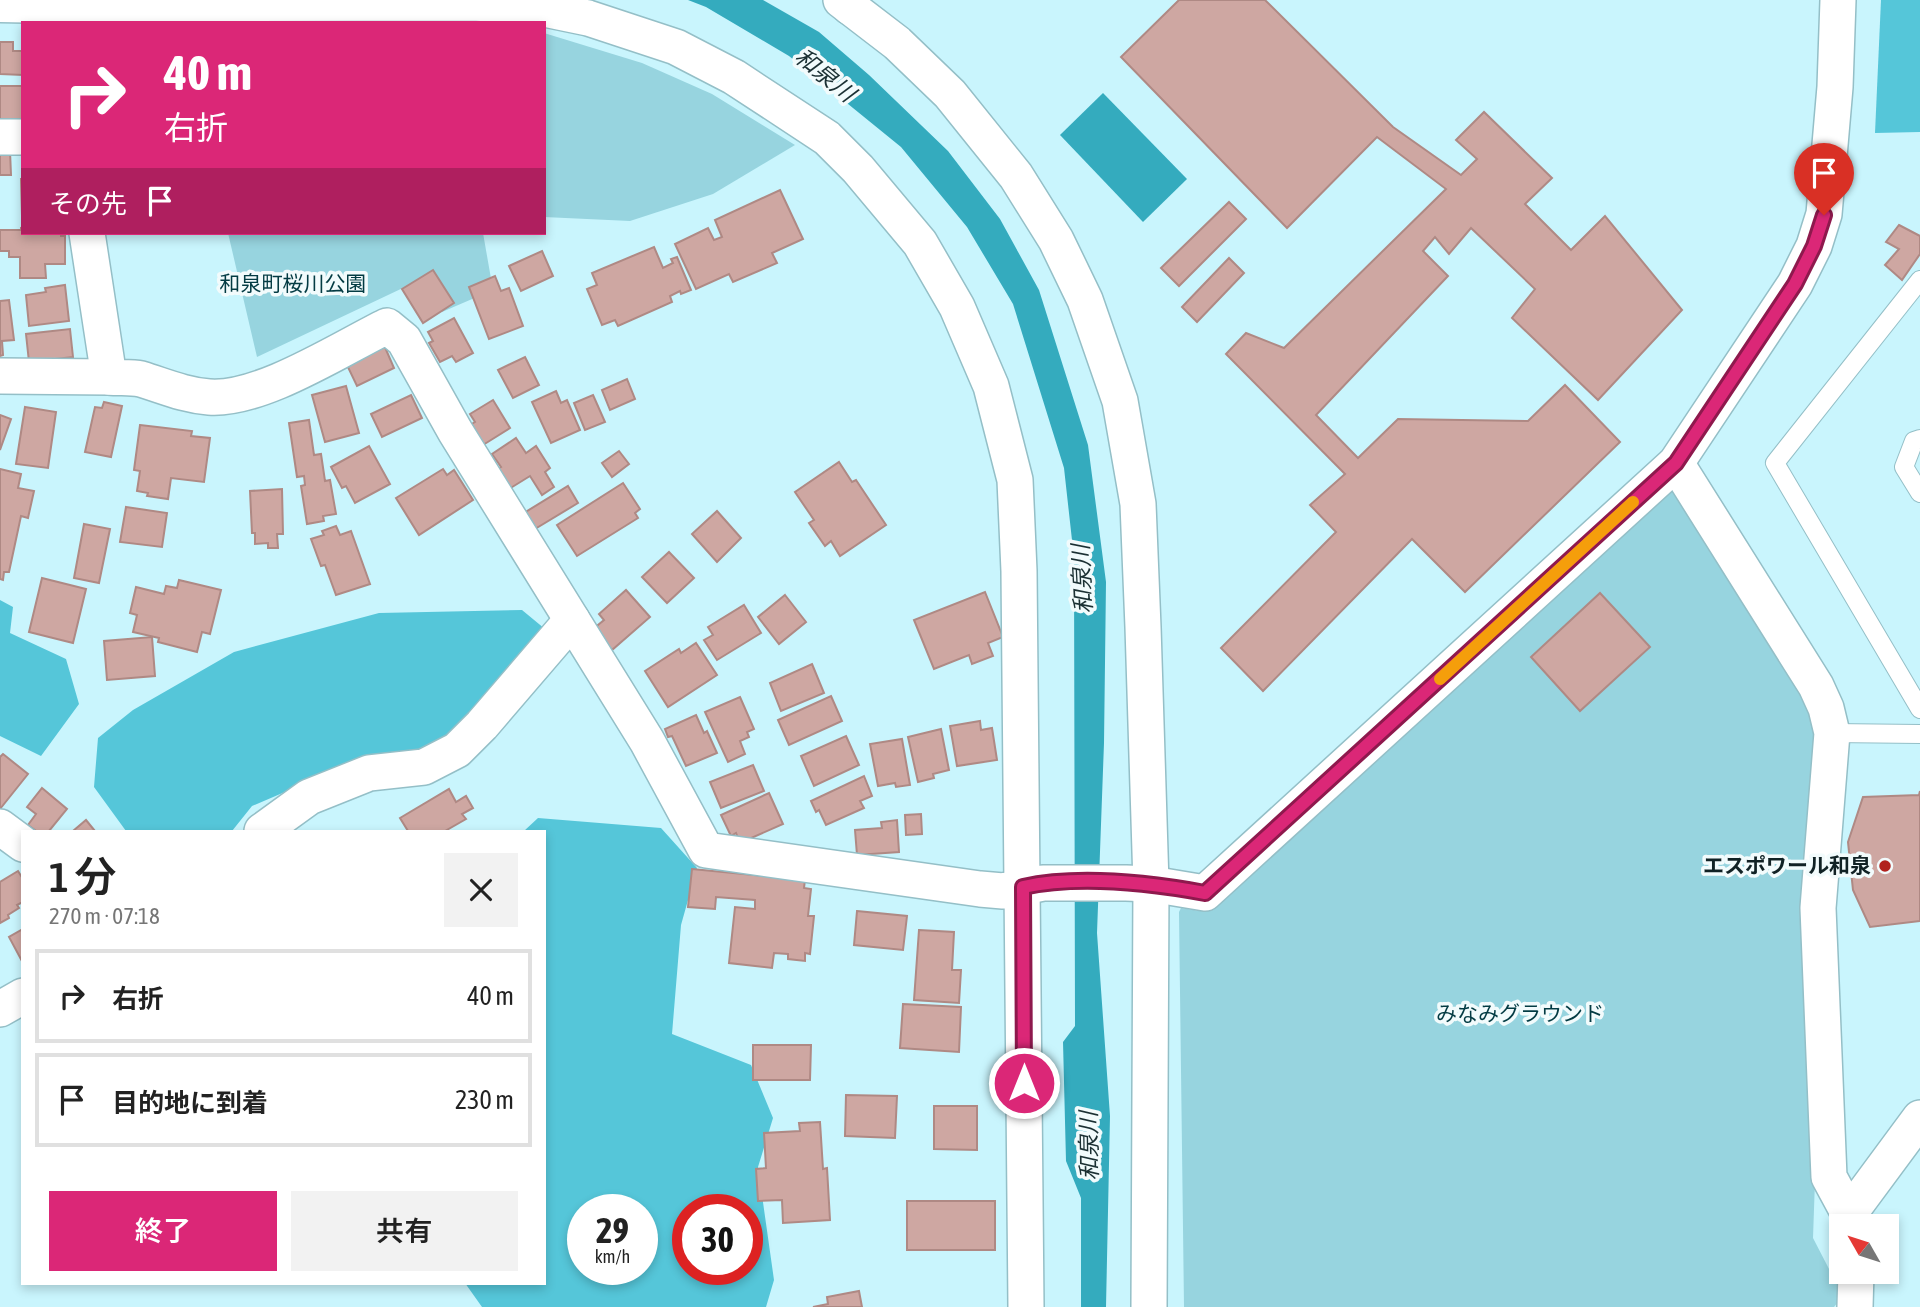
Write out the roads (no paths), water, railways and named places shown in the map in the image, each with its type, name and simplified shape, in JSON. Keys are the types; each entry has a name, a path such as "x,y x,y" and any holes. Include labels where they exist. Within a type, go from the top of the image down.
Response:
{"street":[{"path":"0,376 138,379 177,392 210,397 239,396 268,386 387,326 404,340 454,431 648,741 706,850 1003,891 1034,885 1139,883 1205,893 1676,463 1795,284 1814,246 1824,215 1835,87 1838,0"},
{"path":"847,2 897,43 950,94 1016,176 1056,240 1085,300 1119,401 1138,504 1139,883 1149,1307"},
{"path":"0,3 52,9 472,3 530,6 588,18 676,47 734,77 827,138 858,169 920,243 957,307 991,386 1015,480 1034,885 1026,1307"},
{"path":"0,137 21,137"},
{"path":"87,235 109,377"},
{"path":"1676,463 1816,686 1826,708 1832,733 1818,908 1829,1177 1848,1214"},
{"path":"263,830 309,797 369,773 424,767 457,750 482,725 572,620"},
{"path":"0,827 21,843"},
{"path":"0,1009 21,997"},
{"path":"1855,1214 1920,1118"},
{"path":"1855,1307 1856,1284"}],"lane":[{"path":"1920,280 1775,463 1920,709"},
{"path":"1920,439 1913,441 1904,467 1920,493"},
{"path":"1832,733 1920,734"}],"water":[{"name":"和泉川","path":"688,0 763,0 819,32 869,75 948,151 1000,219 1039,290 1088,445 1106,582 1104,743 1097,933 1110,1116 1106,1307 1081,1307 1081,1198 1066,1161 1063,1042 1075,1026 1074,558 1064,468 1013,304 967,227 901,147 789,56 706,7"},
{"path":"1103,93 1187,179 1143,222 1060,135"}],"place":[{"name":"エスポワール和泉","path":"1885,866"}],"park label":[{"name":"和泉町桜川公園","path":"293,284"},
{"name":"みなみグラウンド","path":"1520,1014"}]}
